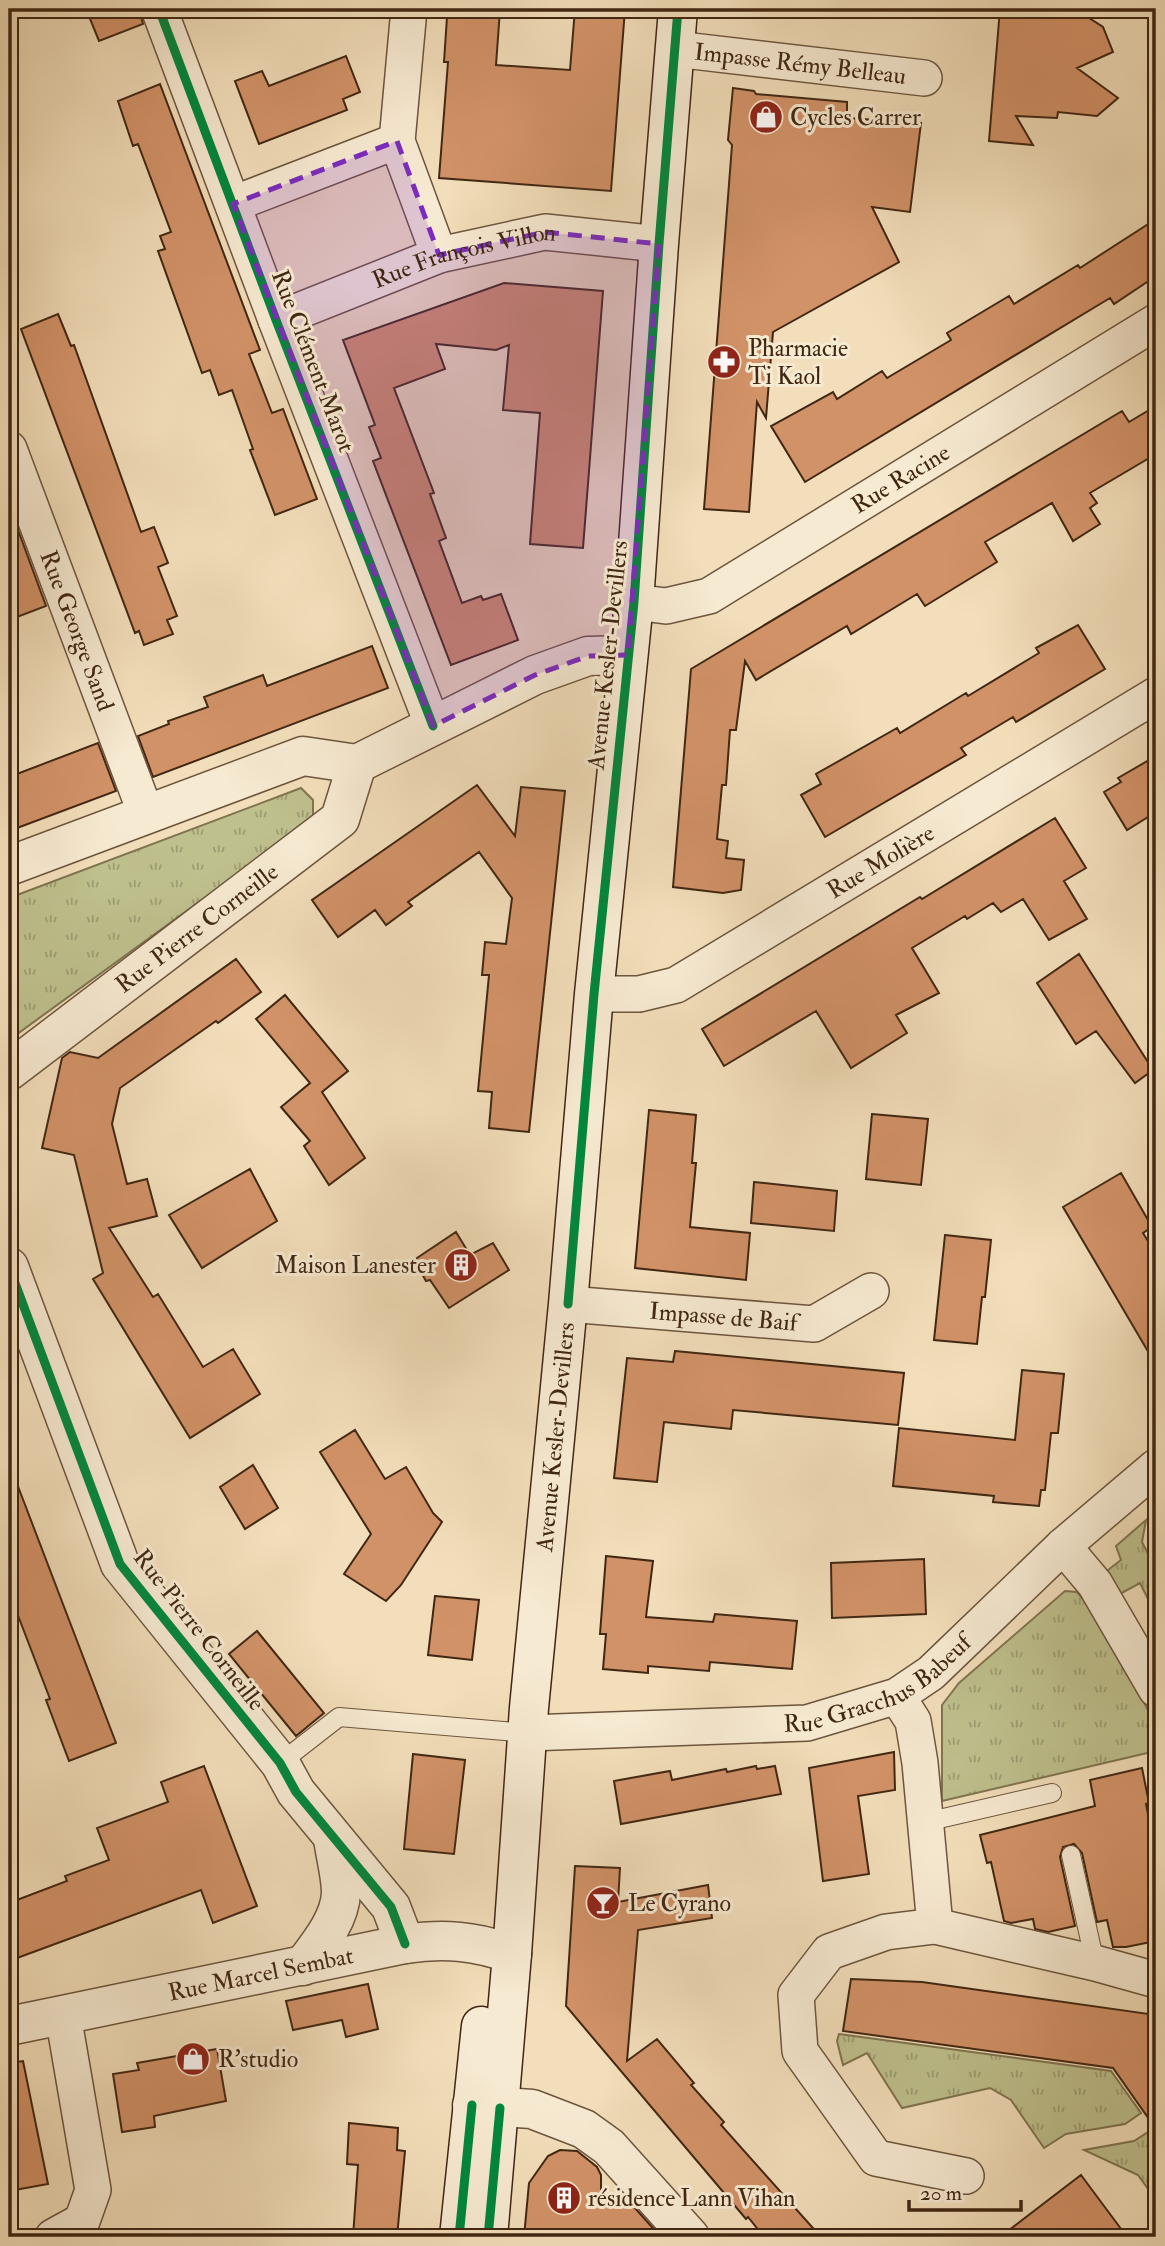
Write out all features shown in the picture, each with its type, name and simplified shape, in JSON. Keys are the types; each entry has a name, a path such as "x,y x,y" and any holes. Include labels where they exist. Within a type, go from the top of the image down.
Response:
{"street":[{"name":"Rue Clément Marot","path":"159,9 433,726"},
{"path":"409,9 397,141 439,255"},
{"name":"Avenue Kesler-Devillers","path":"459,2237 486,2106 527,1733 594,994 634,602 678,9"},
{"name":"Impasse Rémy Belleau","path":"676,49 924,78"},
{"path":"233,204 397,141"},
{"name":"Rue François Villon","path":"276,320 439,255 545,232 659,244"},
{"name":"Rue Racine","path":"634,602 666,606 709,596 1156,322"},
{"name":"Rue George Sand","path":"9,449 146,814"},
{"path":"9,866 303,756 357,764 535,675 588,656 628,655"},
{"name":"Rue Molière","path":"594,994 639,994 676,985 1156,695"},
{"name":"Rue Pierre Corneille","path":"9,1071 340,819 357,764"},
{"name":"Rue Pierre Corneille","path":"9,1267 120,1564 279,1763 296,1792 391,1907 405,1944"},
{"name":"Impasse de Baif","path":"568,1304 814,1324 871,1291"},
{"name":"Rue Gracchus Babeuf","path":"527,1733 807,1723 897,1696 931,1674 1063,1546 1156,1467"},
{"path":"1063,1546 1095,1584 1156,1689"},
{"path":"897,1696 913,1721 920,1763 935,1926"},
{"path":"303,1966 323,1940 341,1893 333,1838"},
{"path":"966,2176 876,2158 800,2051 796,1995 829,1952 886,1932 935,1926 1156,1980"},
{"name":"Rue Marcel Sembat","path":"9,2026 405,1944 438,1939 502,1951"},
{"path":"53,2237 82,2221 93,2190 63,2015"},
{"path":"486,2106 532,2109 584,2129 609,2147 690,2237"},
{"name":"Avenue Kesler-Devillers","path":"486,2106 488,2237"}],"lane":[{"path":"279,1763 339,1717 527,1733"},
{"path":"926,1822 1052,1793"},
{"path":"1071,1854 1095,1964"}],"highlighted area":[{"path":"397,141 439,255 545,232 659,244 628,655 588,656 535,675 433,726 233,204"}],"green space":[{"path":"301,788 313,800 313,819 9,1040 9,898"},
{"path":"1146,1520 1142,1542 1156,1569 1156,1615 1140,1583 1118,1595 1099,1577 1121,1560 1116,1546"},
{"path":"1065,1591 1077,1592 1097,1615 1156,1725 1156,1751 942,1801 942,1705 959,1683"},
{"path":"839,2034 1111,2071 1141,2113 1125,2124 1066,2134 1044,2148 1011,2100 990,2088 902,2108 867,2053 843,2065 837,2041"},
{"path":"1153,2129 1156,2134 1156,2200 1138,2175 1084,2150 1134,2141"}],"building":[{"path":"86,9 139,9 143,24 99,41"},
{"path":"468,9 500,10 496,65 570,70 575,9 625,9 611,191 439,178 448,62 444,62 447,17"},
{"path":"1000,9 1075,9 1103,27 1113,52 1077,68 1118,98 1097,116 1058,112 1057,118 1016,116 1033,145 989,141"},
{"path":"346,56 360,92 343,99 347,110 259,144 235,81 262,71 269,86"},
{"path":"160,84 260,350 249,354 272,413 283,409 317,499 275,515 250,450 253,449 232,390 219,395 210,370 202,373 158,251 165,249 160,236 171,232 138,144 133,146 118,101"},
{"path":"733,88 754,91 756,94 847,102 847,118 921,123 910,212 872,207 899,262 773,332 766,418 757,402 749,512 704,509 732,145 728,140"},
{"path":"1156,219 1156,276 1114,304 1110,298 805,482 771,426 833,392 837,399 882,371 887,378 951,340 947,333 1009,296 1014,304 1078,265 1080,268"},
{"path":"504,283 603,291 583,548 530,544 540,413 503,410 509,345 496,350 436,344 445,369 394,388 434,493 430,494 446,538 439,541 462,603 481,596 483,600 501,594 518,640 451,665 373,461 381,458 369,427 375,425 343,340"},
{"path":"58,314 71,346 74,345 141,532 154,527 168,563 158,567 177,616 167,620 173,634 144,645 139,631 135,633 21,329"},
{"path":"1156,406 1156,454 1090,493 1097,503 1090,508 1100,524 1073,541 1052,503 985,542 997,562 925,606 917,594 851,634 847,626 756,680 745,661 736,730 730,730 726,785 722,785 717,839 728,841 726,858 744,860 741,890 723,893 673,887 691,669 1122,411 1129,422"},
{"path":"11,511 46,606 9,620 9,512"},
{"path":"1078,625 1105,669 1016,722 1013,717 961,748 966,755 825,837 801,795 821,784 816,774 897,728 900,733 966,693 968,696 1039,653 1036,648"},
{"path":"372,646 388,688 153,777 138,736 169,724 168,721 208,707 204,697 263,675 267,686"},
{"path":"98,743 116,791 9,831 9,777"},
{"path":"1156,756 1156,812 1127,830 1104,792 1121,782 1118,778"},
{"path":"477,785 515,836 521,787 565,791 529,1132 489,1128 492,1092 478,1091 489,975 482,975 485,942 506,944 512,898 479,852 408,902 412,906 386,925 375,910 338,937 312,900"},
{"path":"1055,818 1086,868 1064,881 1087,919 1049,940 1023,899 1001,912 993,903 967,919 965,916 912,948 939,993 896,1015 907,1033 851,1068 816,1011 724,1066 702,1029"},
{"path":"1079,954 1153,1070 1135,1083 1096,1031 1076,1044 1037,983"},
{"path":"236,959 261,992 120,1088 112,1124 127,1184 147,1179 157,1216 109,1228 153,1297 158,1294 203,1367 233,1349 260,1394 190,1438 93,1279 103,1273 74,1155 42,1148 62,1058 70,1052 98,1058"},
{"path":"285,995 348,1071 322,1092 365,1158 329,1185 304,1146 310,1141 281,1107 310,1083 256,1019"},
{"path":"649,1110 696,1115 692,1163 696,1163 690,1227 750,1233 746,1280 635,1268"},
{"path":"872,1114 928,1119 921,1185 866,1179"},
{"path":"250,1169 277,1221 202,1268 169,1215"},
{"path":"1121,1173 1152,1227 1143,1233 1156,1254 1156,1365 1063,1207"},
{"path":"754,1182 837,1191 834,1231 751,1223"},
{"name":"Maison Lanester","path":"456,1232 470,1255 493,1243 509,1270 449,1308 430,1280 426,1281 414,1260"},
{"path":"945,1235 991,1240 977,1344 934,1340"},
{"path":"675,1351 904,1373 898,1425 733,1410 731,1429 664,1422 657,1482 614,1478 627,1358 673,1362"},
{"path":"1022,1370 1064,1374 1058,1433 1051,1433 1045,1490 1041,1490 1039,1506 993,1502 994,1496 893,1486 899,1428 1015,1440"},
{"path":"355,1430 385,1479 406,1467 433,1513 442,1522 401,1585 386,1601 344,1574 371,1534 320,1452"},
{"path":"253,1465 278,1508 245,1529 220,1487"},
{"path":"11,1468 116,1743 69,1761 46,1700 50,1699 9,1592"},
{"path":"606,1556 653,1561 646,1617 713,1622 715,1614 797,1621 792,1669 710,1662 709,1671 648,1666 648,1673 603,1669 606,1634 600,1634"},
{"path":"924,1559 926,1614 832,1618 831,1563"},
{"path":"435,1596 479,1600 472,1660 428,1655"},
{"path":"257,1631 324,1713 296,1736 229,1654"},
{"path":"894,1752 895,1790 858,1796 869,1874 823,1881 809,1768"},
{"path":"413,1754 465,1760 454,1854 404,1849"},
{"path":"204,1766 257,1906 213,1923 201,1890 9,1961 9,1903 67,1881 65,1876 109,1860 97,1828 168,1802 161,1782"},
{"path":"756,1766 757,1769 775,1766 781,1794 621,1824 614,1781 670,1771 672,1780"},
{"path":"1142,1768 1156,1856 1156,1941 1113,1947 1107,1920 1097,1922 1082,1853 1074,1844 1063,1847 1060,1857 1075,1926 1048,1932 1035,1929 1033,1919 1011,1923 1004,1921 991,1862 987,1863 980,1835 1095,1806 1090,1780"},
{"path":"575,1866 620,1868 618,1902 708,1885 712,1918 638,1930 627,2061 657,2039 694,2083 691,2085 724,2122 721,2125 821,2237 764,2237 566,2006"},
{"path":"851,1979 922,1982 1156,2015 1156,2129 1113,2068 843,2031"},
{"path":"368,1984 378,2029 346,2037 342,2020 293,2030 286,2001"},
{"path":"217,2049 226,2101 154,2116 155,2127 122,2132 113,2074 139,2070 137,2063"},
{"path":"23,2061 48,2184 9,2191 9,2063"},
{"path":"349,2123 398,2128 397,2150 405,2151 397,2237 353,2237 358,2165 347,2164"},
{"name":"résidence Lann Vihan","path":"560,2150 577,2151 597,2167 601,2175 601,2207 634,2207 661,2237 524,2237 529,2183 548,2156"},
{"path":"1081,2175 1127,2237 1000,2237"}],"cycle path":[{"path":"159,9 433,726"},
{"path":"568,1304 594,994 634,602 678,9"},
{"path":"9,1267 120,1564 280,1763 296,1792 391,1907 405,1944"},
{"path":"459,2237 472,2105"},
{"path":"488,2237 500,2108"}],"place":[{"name":"Cycles Carrer","path":"766,117"},
{"name":"Pharmacie Ti Kaol","path":"724,362"},
{"name":"Maison Lanester","path":"461,1265"},
{"name":"Le Cyrano","path":"603,1903"},
{"name":"R'studio","path":"193,2059"},
{"name":"résidence Lann Vihan","path":"564,2198"}]}
